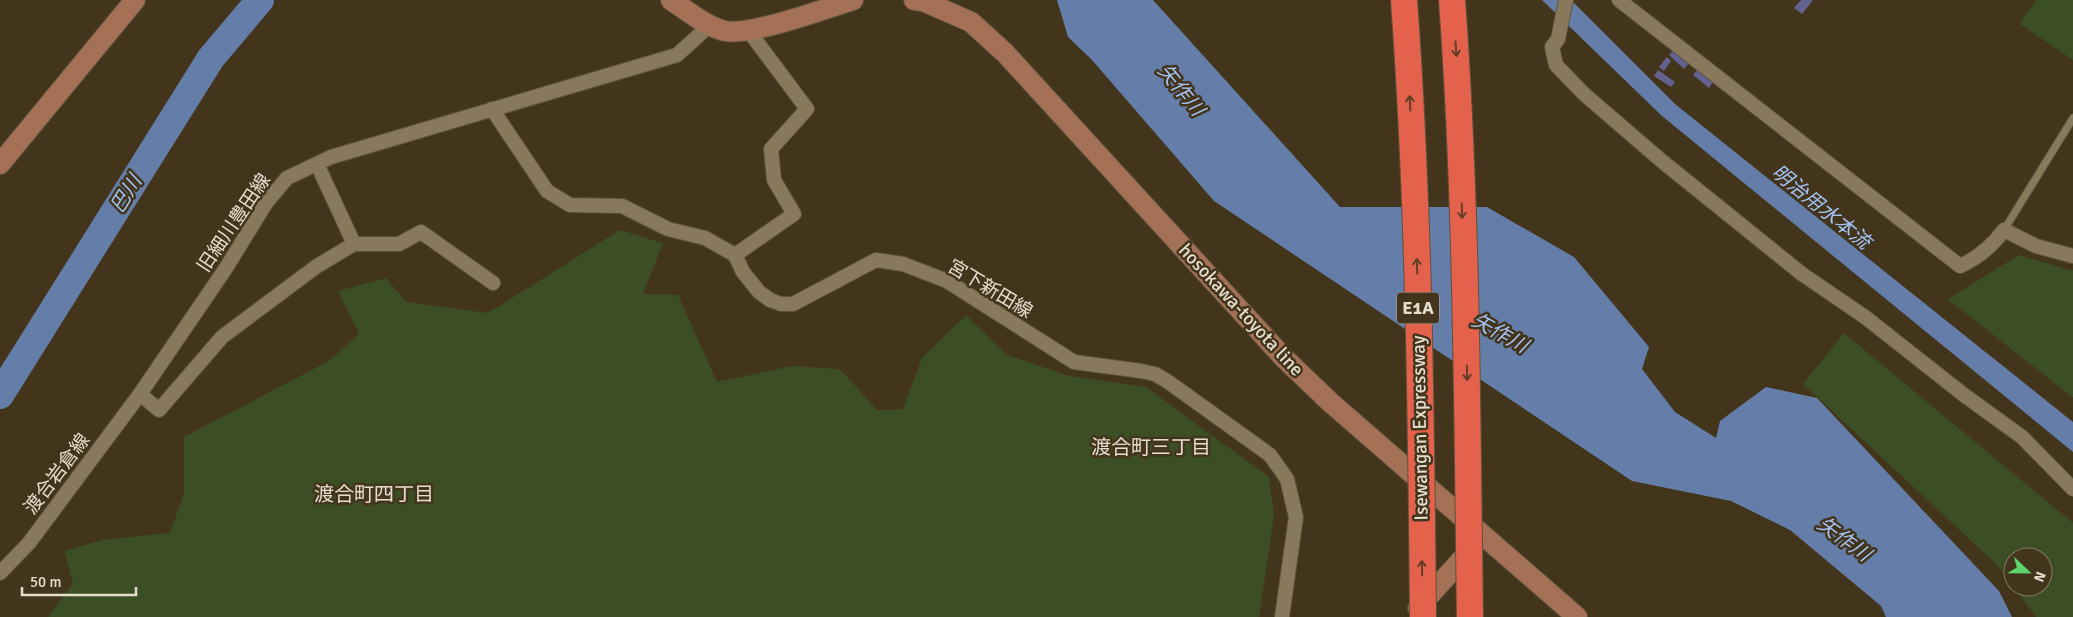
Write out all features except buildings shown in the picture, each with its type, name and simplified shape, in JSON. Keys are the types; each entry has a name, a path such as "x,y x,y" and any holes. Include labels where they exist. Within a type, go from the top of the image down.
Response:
{"highway":[{"name":"Isewangan Expressway","path":"1404,0 1415,210 1420,362 1423,617"},
{"name":"E1A","path":"1452,0 1459,122 1466,339 1470,617"}],"main road":[{"path":"1,160 135,0"},
{"path":"671,0 710,25 735,32 853,0"},
{"name":"hosokawa-toyota line","path":"914,0 971,22 1005,53 1283,357 1330,402 1577,617"},
{"path":"1413,617 1420,604 1484,535"}],"street":[{"path":"1566,0 1558,39 1552,47 1556,65 1584,94 1663,162 1802,274 1865,317 1964,395 2022,437 2073,489"},
{"path":"1619,0 1960,266 1972,261 1994,243 2004,230 2036,246 2073,256"},
{"name":"旧細川豊田線","path":"140,394 226,268 266,203 287,178 331,157 677,55 710,25"},
{"path":"492,109 547,191 570,205 622,206 668,229 704,238 735,254 794,214 774,180 771,149 807,109 748,30"},
{"path":"317,164 354,244"},
{"path":"140,394 159,410 222,337 317,266 354,244 399,244 421,232 493,282"},
{"name":"宮下新田線","path":"735,254 743,272 759,292 770,300 782,304 793,304 876,260 903,264 947,281 1074,362 1141,371 1155,374 1167,381 1270,455 1287,480 1296,517 1282,617"},
{"name":"渡合岩倉線","path":"0,573 28,543 140,394"}],"lane":[{"path":"2004,230 2073,118"}],"green space":[{"path":"2036,0 2073,0 2073,60 2020,24"},
{"path":"620,230 663,243 643,294 678,295 717,382 792,366 840,369 877,410 903,409 922,358 966,315 1007,355 1069,376 1146,387 1269,477 1274,516 1259,617 48,617 73,583 64,551 102,540 170,533 184,493 184,437 329,361 359,334 338,291 386,278 406,302 488,313"},
{"path":"2019,255 2073,271 2073,398 1948,299"},
{"path":"1844,333 2073,523 2073,617 2036,617 2021,597 2053,597 2053,547 2003,547 2003,573 1997,565 1803,384"}],"water":[{"name":"矢作川","path":"1057,0 1153,0 1340,207 1487,207 1574,257 1649,347 1642,369 1675,412 1716,438 1720,421 1766,387 1817,398 1999,591 2012,617 1886,617 1881,606 1790,530 1731,501 1632,481 1214,201 1092,60 1068,37"},
{"name":"明治用水本流","path":"1542,0 1571,0 1675,104 2073,422 2073,452 1662,116"}],"waterway":[{"name":"巴川","path":"0,395 211,58 260,0"}],"district":[{"name":"渡合町三丁目","path":"1151,447"},
{"name":"渡合町四丁目","path":"374,494"}]}
